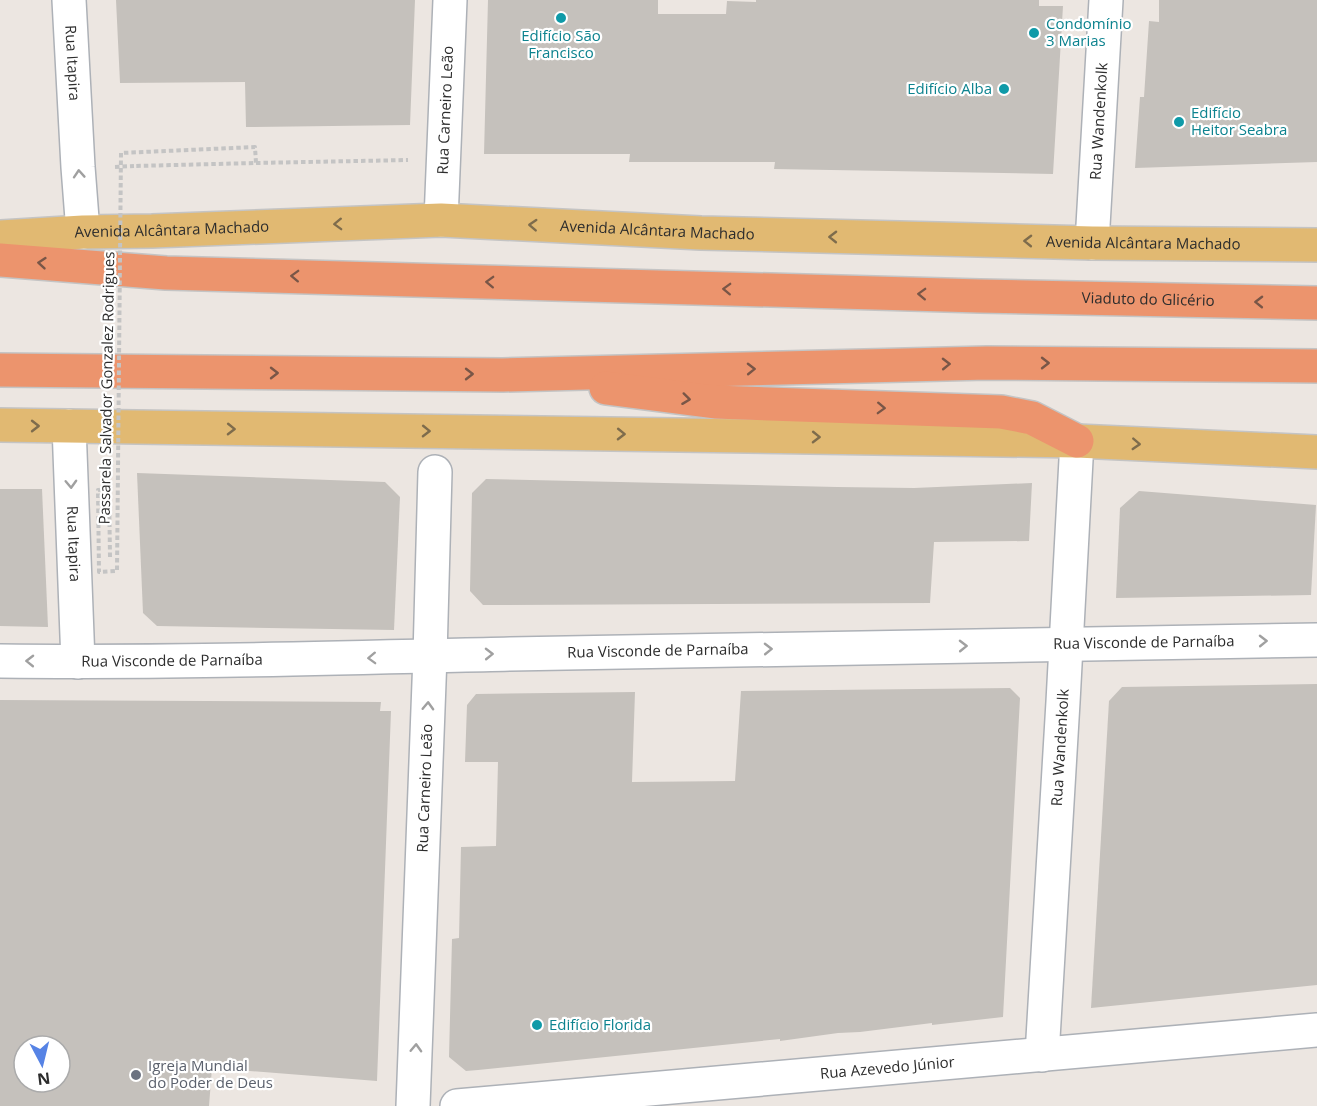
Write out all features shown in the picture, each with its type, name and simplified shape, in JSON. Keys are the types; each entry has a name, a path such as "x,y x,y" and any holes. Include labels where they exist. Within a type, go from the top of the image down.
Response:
{"highway":[{"name":"Viaduto do Glicério","path":"0,260 166,273 1317,303"},
{"path":"0,370 503,375 987,363 1317,366"},
{"path":"503,375 715,402 1001,412 1032,418 1077,441"}],"main road":[{"name":"Avenida Alcântara Machado","path":"0,237 441,220 701,233 1092,243 1317,244"},
{"path":"0,425 1077,441 1317,452"}],"street":[{"name":"Rua Itapira","path":"69,0 83,232"},
{"name":"Rua Carneiro Leão","path":"441,220 450,0"},
{"name":"Rua Wandenkolk","path":"1092,243 1106,0"},
{"name":"Rua Itapira","path":"69,426 78,662"},
{"name":"Rua Wandenkolk","path":"1042,1055 1077,441"},
{"name":"Rua Carneiro Leão","path":"413,1106 435,472"},
{"name":"Rua Visconde de Parnaíba","path":"0,661 344,659 1317,640"},
{"name":"Rua Azevedo Júnior","path":"457,1106 1317,1030"}],"path":[{"name":"Passarela Salvador Gonzalez Rodrigues","path":"110,557 109,489 98,490 99,572 117,571 121,153 255,147 255,163"},
{"path":"134,166 444,159"}],"building":[{"path":"116,0 415,0 410,125 246,127 245,82 120,83"},
{"path":"488,0 658,0 658,14 726,14 727,1 756,2 756,0 1039,0 1039,6 1063,6 1053,174 774,169 775,162 629,162 630,154 484,154"},
{"path":"1159,0 1317,0 1317,162 1135,168 1140,97 1144,97 1149,21 1159,22"},
{"path":"137,473 385,482 400,497 394,630 157,626 143,613"},
{"path":"486,479 914,488 1032,483 1029,541 934,542 930,603 483,605 470,591 472,493"},
{"path":"0,489 42,489 48,627 0,626"},
{"path":"1139,491 1316,505 1311,595 1116,598 1120,508"},
{"path":"1317,684 1317,985 1091,1008 1109,701 1122,687"},
{"path":"1010,688 1020,698 1003,1017 466,1071 449,1057 452,939 459,938 461,847 496,846 498,762 465,762 467,705 476,694 635,692 632,782 735,781 741,691"},
{"path":"0,700 381,702 380,711 391,711 377,1081 212,1068 209,1106 0,1106"}],"place":[{"name":"Edifício São Francisco","path":"561,18"},
{"name":"Condomínio 3 Marias","path":"1034,33"},
{"name":"Edifício Alba","path":"1004,89"},
{"name":"Edifício Heitor Seabra","path":"1179,122"},
{"name":"Edifício Florida","path":"537,1025"},
{"name":"Igreja Mundial do Poder de Deus","path":"136,1075"}]}
